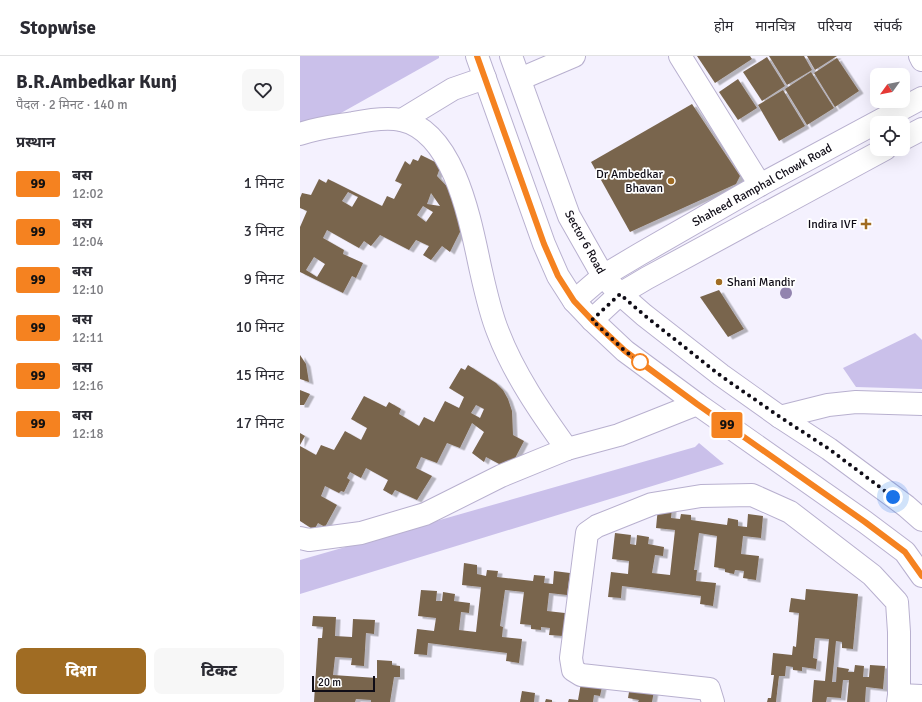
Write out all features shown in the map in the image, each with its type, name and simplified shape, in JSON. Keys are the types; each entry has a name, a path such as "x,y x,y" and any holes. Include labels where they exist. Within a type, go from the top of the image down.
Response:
{"street":[{"path":"477,56 544,244 558,276 574,301 625,351 905,552 922,576"},
{"name":"Sector 6 Road","path":"511,56 569,216 603,276 620,294 644,315 721,376 829,449 906,506 922,520"},
{"path":"520,80 574,56"},
{"path":"681,56 760,185"},
{"path":"920,56 922,60"},
{"path":"402,120 453,89 485,78"},
{"name":"Shaheed Ramphal Chowk Road","path":"574,301 603,276 760,185 922,98"},
{"path":"300,134 313,129 384,119 402,120 419,128 434,141 447,160 462,192 481,273 498,332 516,369 551,427 567,449"},
{"path":"910,136 922,129"},
{"path":"592,320 620,294 647,278 872,156"},
{"path":"780,417 828,405 856,402 922,404"},
{"path":"300,538 308,540 361,533 425,514 501,476 567,449 619,435 697,404"},
{"path":"713,702 709,689 581,675 573,670 571,658 587,534 597,526 652,504 701,496 752,495 790,512 872,575 897,602 899,632 898,699 922,696"}],"shaded area":[{"path":"300,56 439,56 439,58 300,136"},
{"path":"915,333 922,340 922,389 856,387 843,368"},
{"path":"699,443 724,464 300,594 300,560 695,447"}],"building":[{"path":"697,56 750,56 752,59 715,83"},
{"path":"769,56 804,56 812,70 787,85"},
{"path":"807,56 837,56 815,70"},
{"path":"767,57 785,86 762,101 743,72"},
{"path":"837,58 859,91 835,107 814,73"},
{"path":"811,72 834,108 807,125 785,89"},
{"path":"738,79 757,108 738,120 719,92"},
{"path":"783,90 805,126 779,141 758,105"},
{"path":"692,104 740,176 736,184 630,232 591,162"},
{"path":"421,155 441,165 437,176 460,200 462,228 450,252 442,246 431,260 423,255 429,246 416,240 409,250 380,235 371,246 364,241 359,248 327,230 323,238 344,250 343,254 363,263 356,278 352,276 343,293 300,272 300,227 307,211 300,208 300,198 302,193 311,195 319,179 326,183 328,179 382,206 387,196 394,199 402,184 395,181 405,161 410,165 413,159 418,161","holes":["348,192 358,197 352,207 342,201","431,193 440,206 427,204","423,206 433,212 426,222 417,215","314,257 325,264 317,277 306,270"]},
{"path":"719,290 744,329 728,337 700,297"},
{"path":"300,355 306,364 309,382 300,379"},
{"path":"468,365 496,383 503,390 508,399 512,411 513,435 524,441 512,464 506,461 503,466 486,457 484,462 472,453 484,432 472,423 460,448 447,443 437,463 421,457 416,468 432,476 417,500 395,490 392,495 383,490 388,480 366,468 361,478 350,472 347,478 350,480 344,492 341,491 339,493 325,486 321,496 337,505 325,527 318,523 314,530 300,521 300,446 316,455 321,445 334,450 345,431 361,440 367,428 351,419 364,396 386,407 389,402 401,409 399,414 419,426 424,417 434,422 445,401 459,408 464,397 449,388 461,368 465,370","holes":["476,405 484,409 480,418 471,413"]},
{"path":"300,390 310,394 304,405 300,405"},
{"path":"300,433 305,436 300,445"},
{"path":"658,507 672,508 671,518 680,519 681,514 691,515 691,520 727,525 728,518 738,520 738,526 747,527 748,514 763,516 761,538 743,536 741,554 759,556 756,580 743,578 744,571 735,570 734,574 725,572 725,569 714,567 717,536 699,533 694,570 697,570 696,581 716,583 713,606 700,604 701,596 622,586 621,598 608,597 611,572 628,574 629,561 612,559 615,533 631,535 630,544 636,545 637,535 649,537 648,544 664,547 663,556 655,555 652,573 670,575 675,530 656,528"},
{"path":"464,563 477,565 477,574 486,576 487,570 498,571 497,577 533,581 534,575 545,576 544,583 553,584 554,571 570,573 567,595 549,593 547,611 565,613 563,636 549,635 550,628 541,627 541,630 531,629 531,625 520,624 524,592 505,590 500,626 503,627 502,637 522,639 519,663 506,661 507,653 428,643 427,655 414,654 417,629 434,631 436,618 418,616 421,590 437,591 436,601 442,601 443,592 455,594 454,601 470,603 469,613 461,612 459,630 476,632 481,587 462,585"},
{"path":"806,589 858,594 853,649 842,648 842,642 836,641 832,682 836,682 837,667 849,669 848,672 854,672 855,665 864,666 863,677 869,677 870,665 885,666 883,689 866,687 865,702 847,702 849,680 843,680 841,698 827,697 826,702 812,702 814,680 825,681 829,639 815,638 813,658 817,659 816,669 802,667 802,671 793,670 793,667 786,666 785,676 779,676 776,702 767,702 768,698 771,698 774,675 771,675 773,653 792,655 793,646 796,647 799,613 789,612 791,598 805,600"},
{"path":"313,616 336,617 335,636 352,637 353,619 375,620 374,634 366,633 364,666 351,665 352,658 335,657 333,675 377,678 377,660 392,661 392,665 400,666 400,677 394,677 390,702 371,702 371,700 356,699 355,702 314,702 318,638 322,638 323,627 312,626"},
{"path":"581,683 602,687 600,696 594,695 593,702 568,702 569,699 578,700"},
{"path":"630,686 654,691 652,702 638,702 639,700 628,698"},
{"path":"522,691 535,693 534,702 520,702"},
{"path":"546,699 552,700 552,702 545,702"}],"bus line":[{"name":"99","path":"477,56 544,244 558,276 574,301 605,334 625,351 905,552 922,576"}],"place":[{"name":"Dr Ambedkar Bhavan","path":"671,181"},
{"name":"Indira IVF","path":"866,224"},
{"name":"Shani Mandir","path":"719,282"}],"route":[{"path":"640,362 605,334 592,320 620,294 721,376 829,449 893,497"}]}
